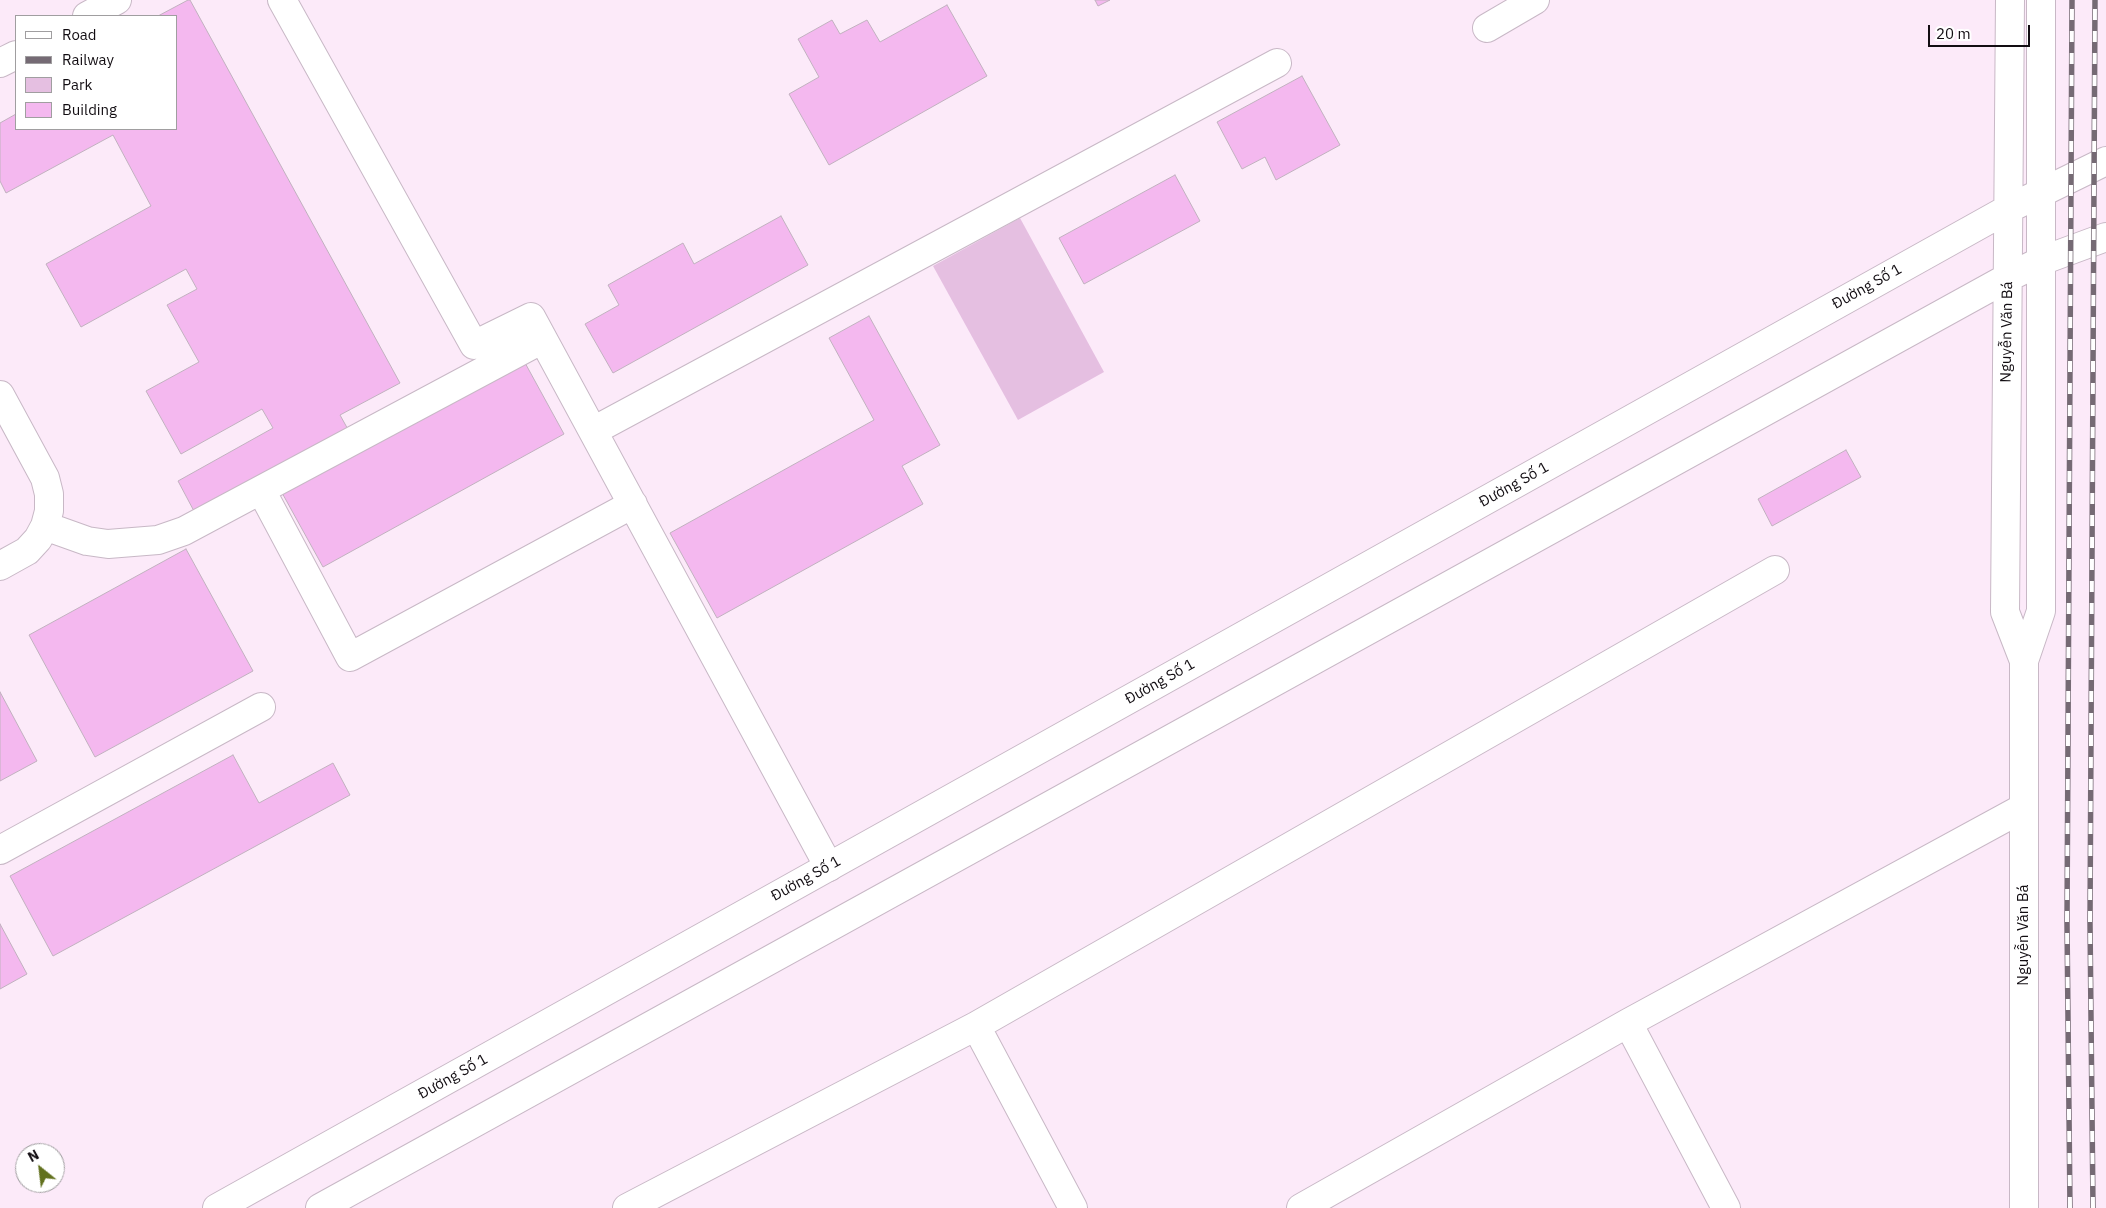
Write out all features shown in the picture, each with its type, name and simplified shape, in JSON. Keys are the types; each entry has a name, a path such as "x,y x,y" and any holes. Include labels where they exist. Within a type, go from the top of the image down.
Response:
{"main road":[{"path":"89,15 117,0"},
{"path":"282,0 474,345 531,316 830,866"},
{"path":"1487,28 1535,0"},
{"name":"Nguyễn Văn Bá","path":"2010,0 2005,612 2024,661"},
{"name":"Nguyễn Văn Bá","path":"2024,1208 2024,661 2040,611 2041,0"},
{"path":"0,64 15,56"},
{"path":"593,431 1277,63"},
{"name":"Đường Số 1","path":"217,1208 2040,191 2106,161"},
{"path":"320,1208 2007,278 2041,261 2106,237"},
{"path":"45,526 80,539 108,544 158,540 184,531 544,339"},
{"path":"0,395 45,478 49,494 49,511 45,526 38,539 27,551 0,566"},
{"path":"261,490 350,657 633,504"},
{"path":"627,1208 976,1026 1775,570"},
{"path":"0,850 261,707"},
{"path":"1301,1208 1628,1023 2023,808"},
{"path":"1628,1023 1726,1208"},
{"path":"976,1026 1073,1208"}],"green space":[{"path":"1020,218 1104,372 1018,420 933,266"}],"building":[{"path":"190,0 400,383 340,415 360,451 524,361 564,434 323,567 281,491 195,513 178,481 273,428 262,409 181,454 146,391 199,362 167,305 197,289 186,269 81,327 46,264 151,206 113,135 6,193 0,181 0,123 15,115 15,130 178,130 178,15 160,15"},
{"path":"1095,0 1110,0 1098,6"},
{"path":"947,5 987,76 829,165 789,94 819,77 798,39 832,20 840,34 867,20 880,42"},
{"path":"1302,76 1340,145 1276,180 1265,157 1242,169 1217,122"},
{"path":"1175,175 1200,221 1084,284 1059,238"},
{"path":"781,216 808,265 613,373 585,324 619,305 608,285 683,243 694,264"},
{"path":"869,316 940,445 902,466 923,504 717,618 670,533 874,420 829,338"},
{"path":"1846,450 1861,477 1772,526 1758,499"},
{"path":"186,549 253,671 95,757 29,635"},
{"path":"0,692 37,761 0,781"},
{"path":"233,755 259,803 333,763 350,795 53,956 10,876"},
{"path":"0,924 27,974 0,989"}],"railway":[{"path":"2070,1208 2067,923 2072,0"},
{"path":"2093,1208 2090,922 2095,0"}]}
